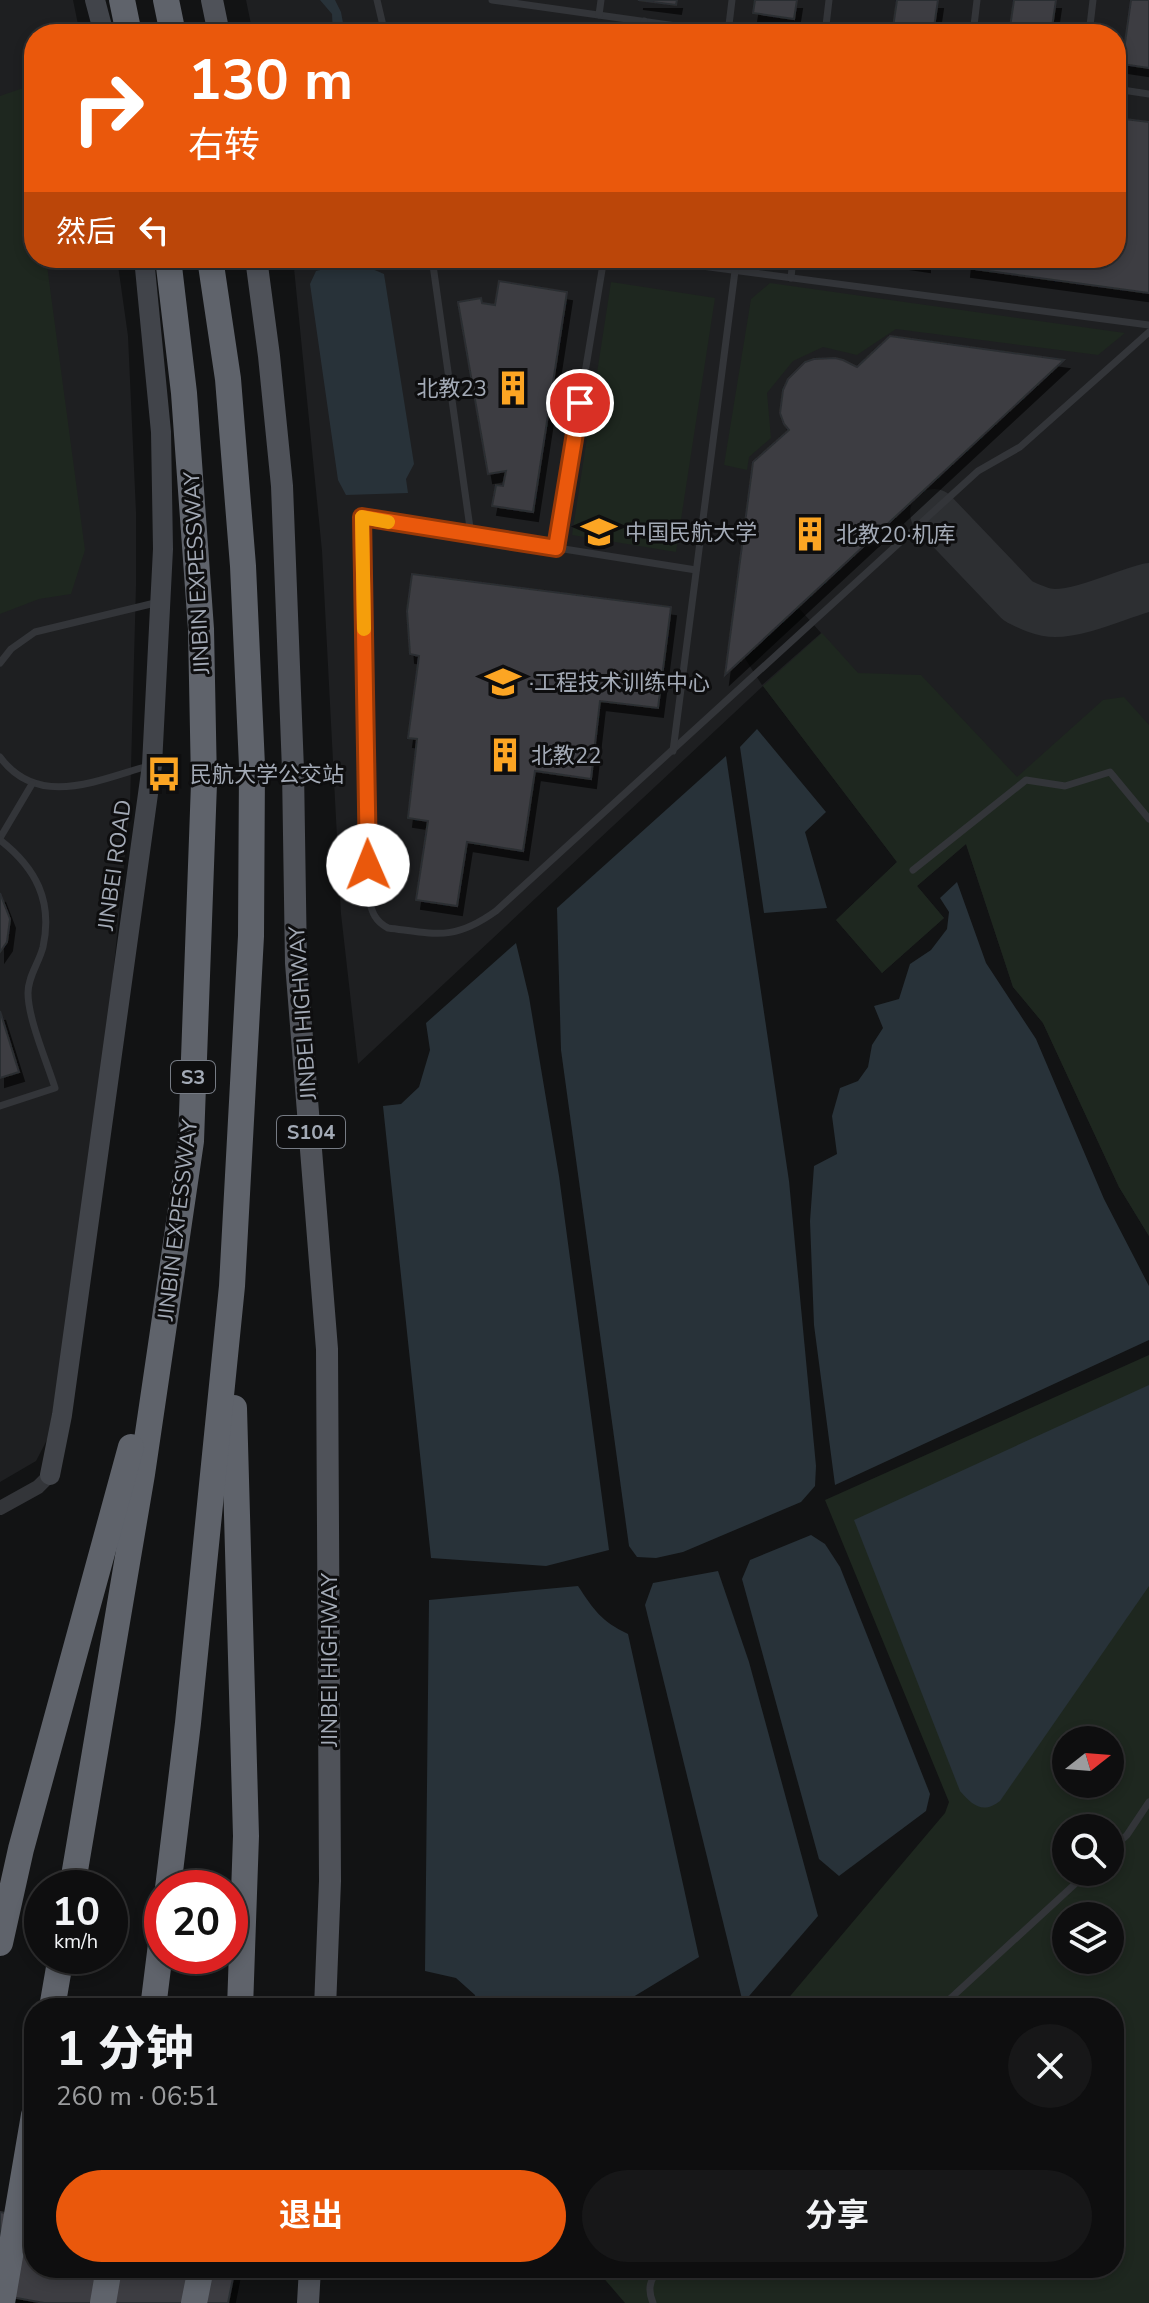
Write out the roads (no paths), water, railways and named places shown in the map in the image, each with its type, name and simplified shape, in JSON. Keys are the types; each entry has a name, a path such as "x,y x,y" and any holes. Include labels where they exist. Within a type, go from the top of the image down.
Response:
{"highway":[{"path":"122,0 127,24"},
{"path":"166,0 171,24"},
{"name":"JINBIN EXPESSWAY","path":"75,1870 142,1474 191,1141 204,783 200,614 184,393 169,268"},
{"name":"JINBIN EXPESSWAY","path":"170,1870 232,1286 251,936 252,766 243,566 228,379 211,268"},
{"path":"232,1286 246,1836 240,1998"},
{"path":"0,1943 21,1849 163,1328"},
{"path":"54,1998 58,1974"},
{"path":"154,1998 157,1974"},
{"path":"2,2303 24,2174"},
{"path":"103,2303 107,2278"},
{"path":"194,2303 199,2278"}],"main road":[{"path":"202,0 207,24"},
{"path":"212,0 217,24"},
{"name":"JINBEI HIGHWAY","path":"247,268 273,508 283,766 285,952 315,1353 319,1530 319,1898 314,1998"},
{"name":"JINBEI HIGHWAY","path":"257,268 282,486 293,770 296,963 327,1349 330,1881 325,1998"},
{"path":"297,2303 298,2278"},
{"path":"308,2303 309,2278"}],"street":[{"path":"95,0 101,24"},
{"name":"JINBEI ROAD","path":"50,1475 62,1415 152,765 163,549 161,432 145,268"},
{"path":"0,1508 38,1487 50,1475"}],"lane":[{"path":"377,0 383,24"},
{"path":"492,0 664,24"},
{"path":"599,15 601,0"},
{"path":"731,24 732,0"},
{"path":"826,24 829,0"},
{"path":"974,24 977,0"},
{"path":"1090,24 1093,0"},
{"path":"1126,91 1149,94"},
{"path":"433,268 471,535"},
{"path":"556,548 602,268"},
{"path":"713,268 1149,325"},
{"path":"791,278 792,268"},
{"path":"673,751 735,271"},
{"path":"696,570 362,517 368,897 373,915 381,924 388,928 441,935 467,930 496,911 978,471 1020,447 1149,332"},
{"path":"0,663 11,649 35,632 161,601"},
{"path":"0,759 32,784 53,788 152,765"},
{"path":"913,870 1026,780 1065,786 1110,772 1149,819"},
{"path":"0,1106 55,1088 31,1014 28,993 32,972 43,949 46,921 43,897 33,873 0,839 32,784"},
{"path":"1124,1838 1149,1802"},
{"path":"951,1998 1073,1886"},
{"path":"652,2278 649,2288 653,2303"}],"place":[{"name":"北教23","path":"513,388"},
{"name":"中国民航大学","path":"599,532"},
{"name":"北教20·机库","path":"810,534"},
{"name":"·工程技术训练中心","path":"503,682"},
{"name":"北教22","path":"505,755"},
{"name":"民航大学公交站","path":"164,774"}]}
